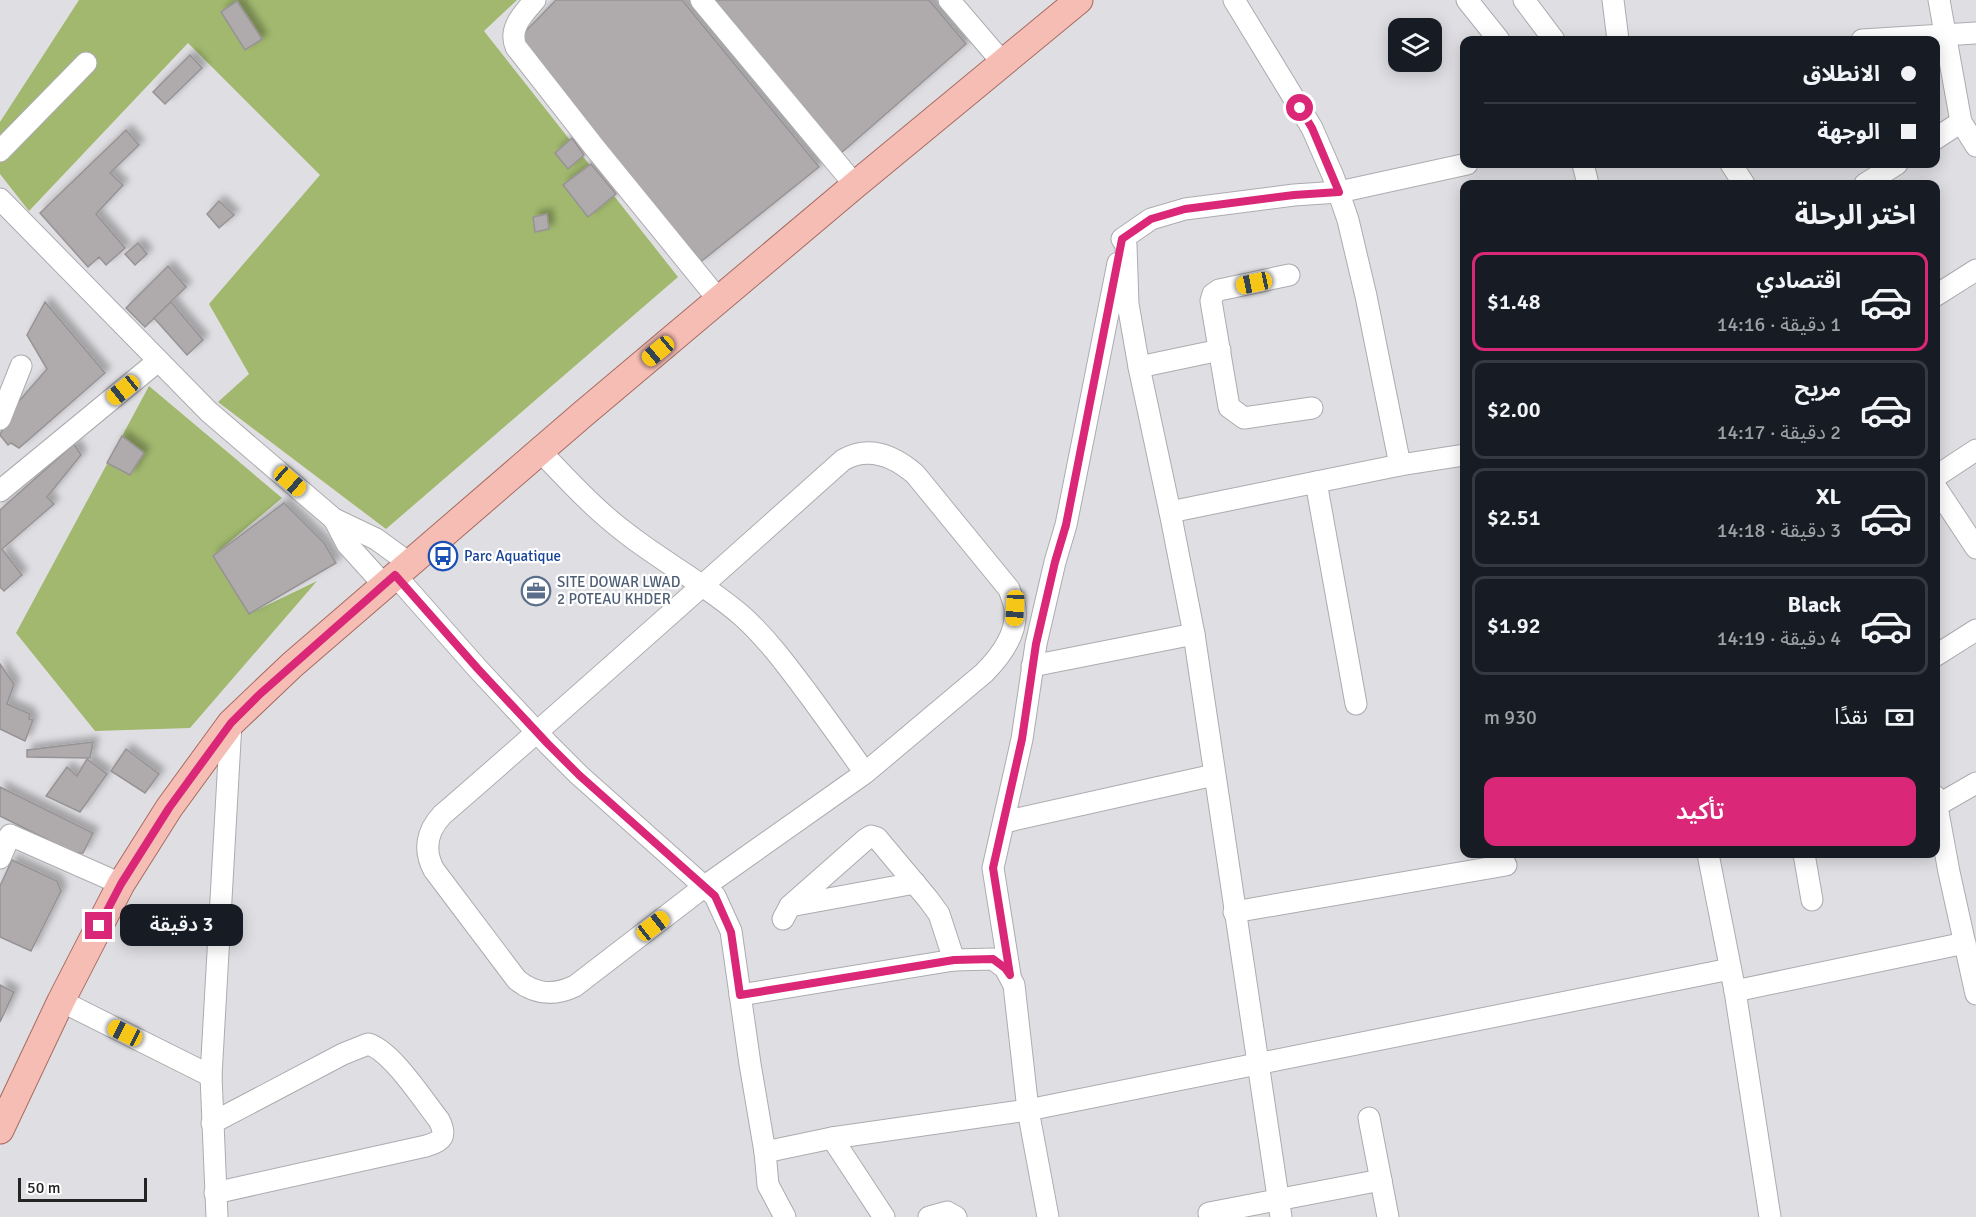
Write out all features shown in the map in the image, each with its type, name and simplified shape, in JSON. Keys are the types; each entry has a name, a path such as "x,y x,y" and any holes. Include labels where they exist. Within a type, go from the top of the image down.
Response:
{"main road":[{"path":"1,1125 121,884 169,808 231,723 268,686 396,574 718,299 1079,0"}],"street":[{"path":"535,0 517,22 514,30 516,47 718,299"},
{"path":"701,0 855,185"},
{"path":"949,0 1003,63"},
{"path":"1234,0 1312,128 1339,192 1366,296 1400,465"},
{"path":"1467,0 1496,36"},
{"path":"1524,0 1551,36"},
{"path":"1613,0 1618,36"},
{"path":"1939,0 1961,122 1976,146"},
{"path":"1917,36 1976,33"},
{"path":"0,151 86,63"},
{"path":"1940,136 1961,122"},
{"path":"1010,975 993,868 1022,739 1032,666 1052,572 1066,525 1122,239 1151,219 1185,209 1284,196 1339,192 1460,166"},
{"path":"1871,180 1891,168"},
{"path":"0,199 209,412 334,519 375,539 396,574 537,733 579,775 705,886 718,901 731,932 765,1152 768,1185 785,1217"},
{"path":"1122,239 1126,245 1128,304 1139,367 1194,634 1279,1208"},
{"path":"1940,293 1976,270"},
{"path":"1289,275 1219,290 1213,294 1211,301 1230,407 1235,413 1244,418 1312,408"},
{"path":"1139,367 1220,350"},
{"path":"0,491 158,361"},
{"path":"0,419 21,366"},
{"path":"1940,474 1976,450"},
{"path":"540,451 584,496 623,531 741,615 771,647 866,773"},
{"path":"864,452 888,456 915,474 1009,589 1015,608 1014,626 997,660 984,673 866,773 705,886 575,986 566,991 545,993 535,991 517,980 434,870 427,845 432,828 442,815 703,586 843,460 864,452"},
{"path":"1170,512 1400,465 1460,456"},
{"path":"1316,482 1356,704"},
{"path":"1940,494 1976,548"},
{"path":"334,519 347,544 396,574"},
{"path":"1940,653 1976,630"},
{"path":"1032,666 1194,634"},
{"path":"217,1217 211,1076 231,723"},
{"path":"1004,822 1214,775"},
{"path":"1940,799 1976,783"},
{"path":"1940,821 1976,994"},
{"path":"0,858 5,832 121,884"},
{"path":"915,883 787,913 872,836 877,838 915,883 939,914 954,960"},
{"path":"1709,858 1735,991 1770,1217"},
{"path":"1805,858 1812,900"},
{"path":"1234,912 1506,865"},
{"path":"1735,991 1965,943"},
{"path":"740,995 954,960 993,959 1005,968 1014,984 1028,1110 1048,1217"},
{"path":"765,1152 832,1138 1028,1110 1257,1062 1730,969"},
{"path":"61,1001 211,1076"},
{"path":"212,1123 343,1054 368,1044 380,1049 394,1063 439,1120 443,1129 441,1139 437,1143 215,1193"},
{"path":"1369,1118 1388,1217"},
{"path":"832,1138 884,1217"},
{"path":"1209,1213 1279,1208 1381,1180"},
{"path":"929,1217 947,1212 956,1217"}],"green space":[{"path":"79,0 517,0 484,31 678,277 386,529 218,402 249,374 209,304 320,175 188,43 29,211 0,174 0,122"},
{"path":"149,386 282,498 213,556 249,614 317,581 190,728 95,731 16,633"}],"building":[{"path":"556,0 682,0 819,167 698,264 518,39"},
{"path":"715,0 929,0 966,44 840,154"},
{"path":"237,1 262,39 245,50 221,12"},
{"path":"190,55 202,68 165,104 153,92"},
{"path":"126,130 139,145 110,173 123,185 96,214 125,248 106,265 99,257 88,267 40,213"},
{"path":"572,138 584,155 568,169 555,153"},
{"path":"591,164 616,194 588,217 563,185"},
{"path":"219,201 234,215 219,228 207,214"},
{"path":"547,214 549,229 535,232 533,217"},
{"path":"138,243 147,254 135,265 125,254"},
{"path":"168,266 186,287 145,327 126,308"},
{"path":"45,302 105,373 19,448 11,443 8,445 0,435 2,430 0,423 47,369 27,335"},
{"path":"171,302 203,340 187,355 154,318"},
{"path":"122,436 144,453 130,475 107,463"},
{"path":"74,444 81,455 47,497 54,504 2,549 22,575 4,591 0,587 0,510"},
{"path":"284,503 324,543 336,563 249,614 213,556"},
{"path":"0,664 14,684 7,704 30,714 29,719 33,720 25,741 0,729"},
{"path":"93,742 90,758 27,757 27,750"},
{"path":"126,749 159,774 145,793 111,771"},
{"path":"87,759 107,774 80,812 46,796 67,767 77,776"},
{"path":"0,787 93,833 83,853 74,853 0,816"},
{"path":"12,860 57,881 61,891 31,951 0,937 0,886"},
{"path":"0,985 14,992 0,1022"}],"place":[{"name":"Parc Aquatique","path":"443,556"},
{"name":"SITE DOWAR LWAD 2 POTEAU KHDER","path":"536,591"}],"route":[{"path":"99,926 121,884 169,808 231,723 260,694 395,575 548,744 579,775 715,896 731,932 740,995 954,960 993,959 1010,975 993,868 1022,739 1036,644 1066,525 1122,239 1151,219 1185,209 1294,195 1339,192 1312,128 1300,108"}]}
